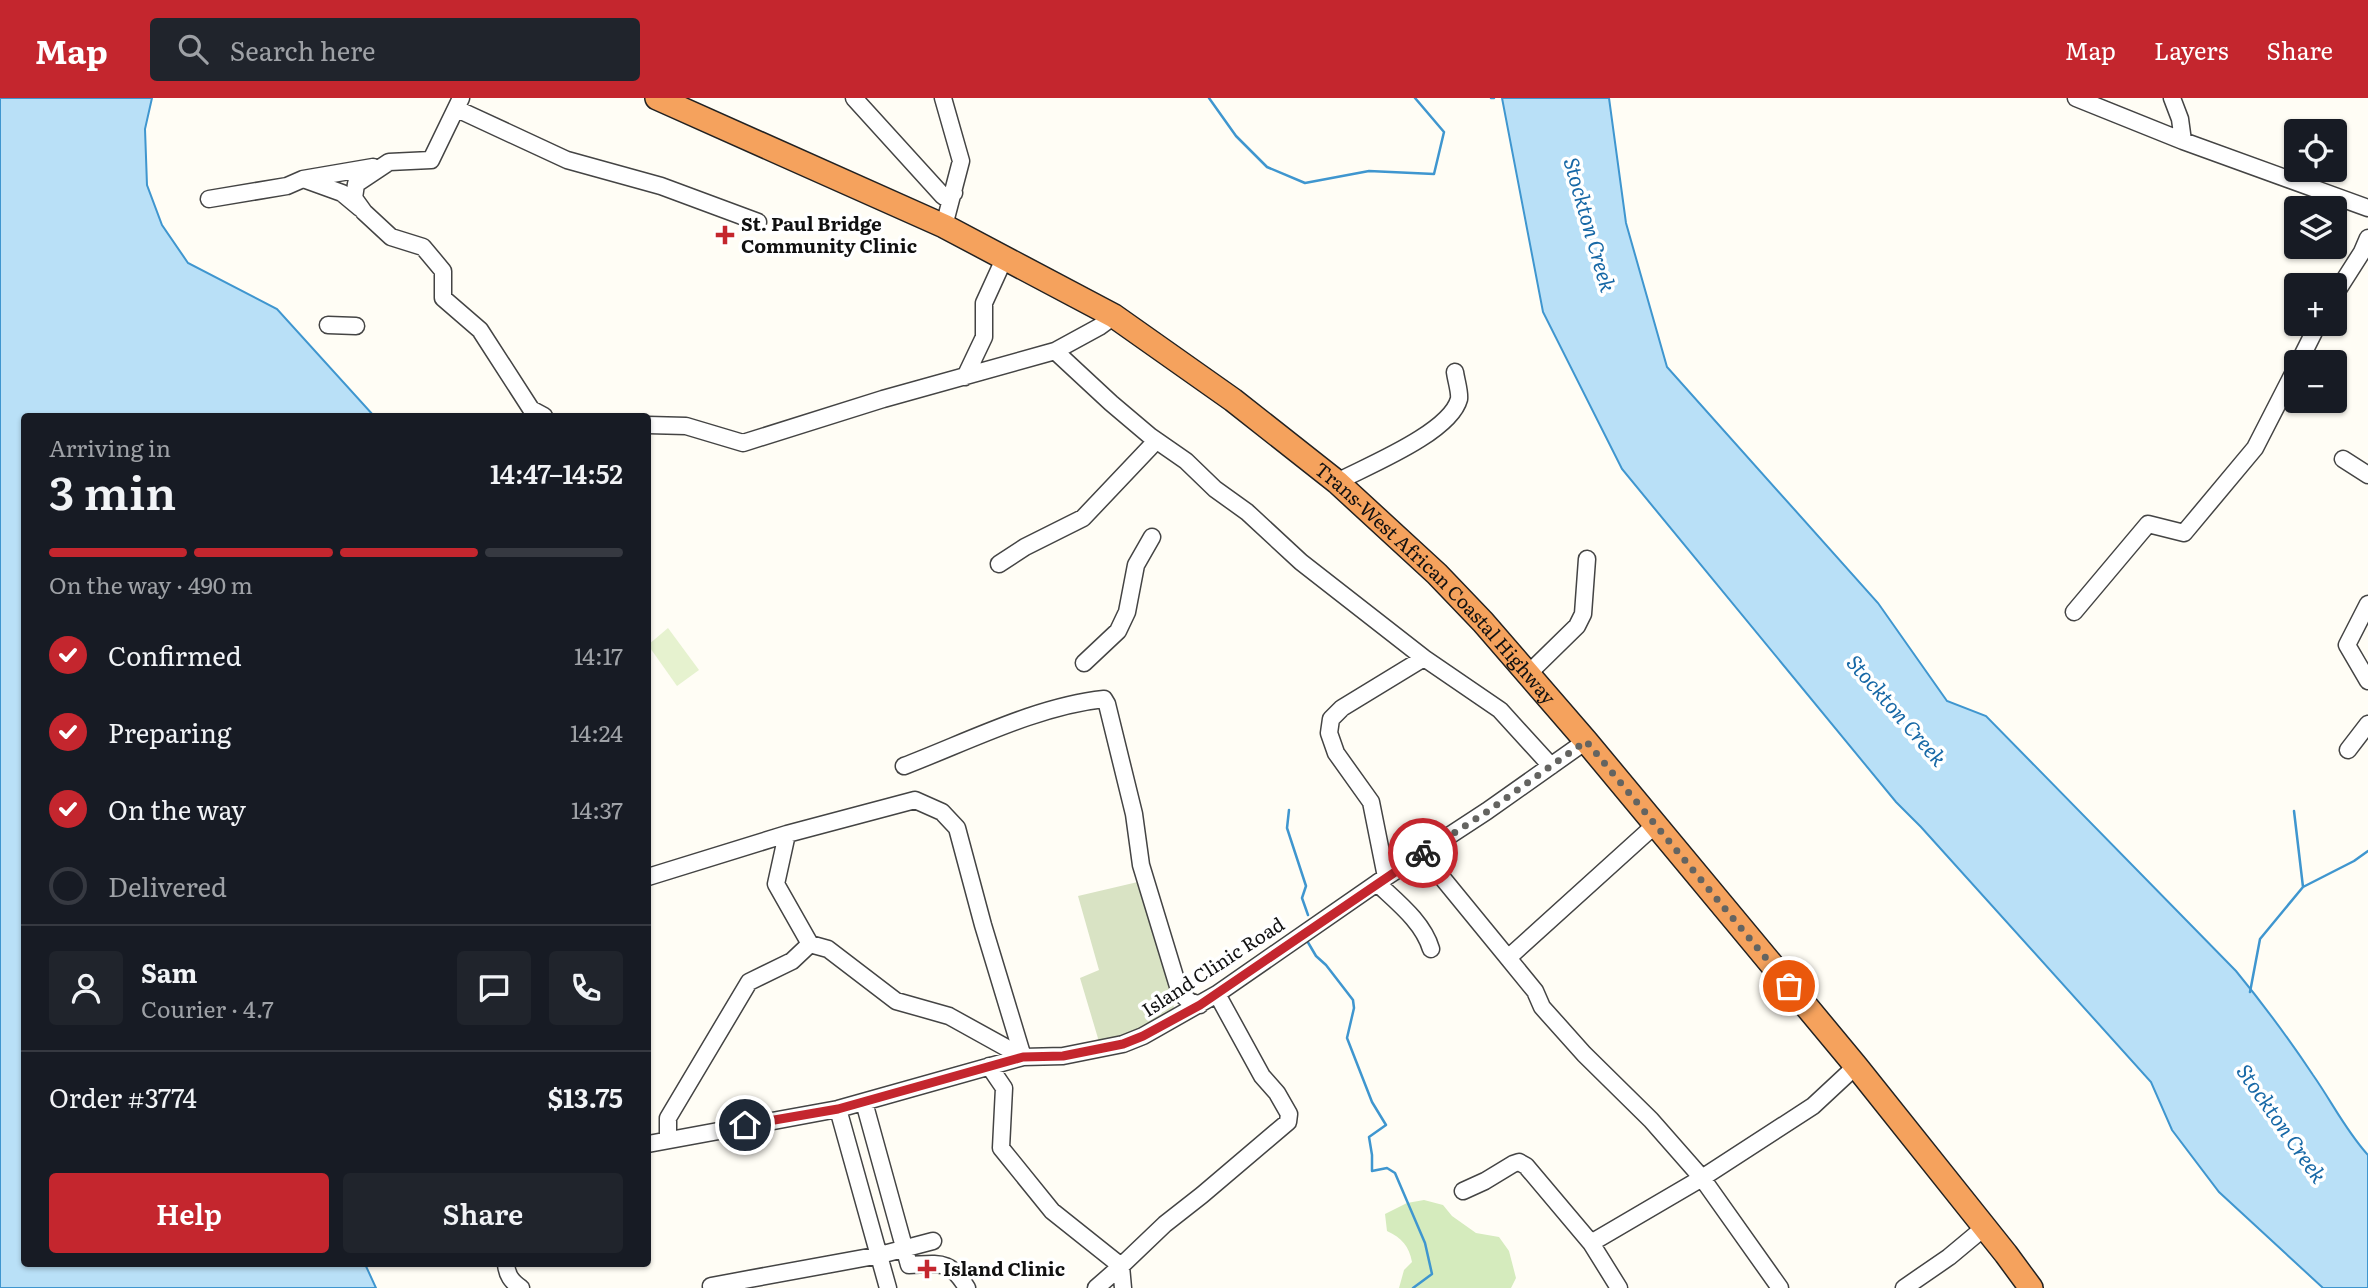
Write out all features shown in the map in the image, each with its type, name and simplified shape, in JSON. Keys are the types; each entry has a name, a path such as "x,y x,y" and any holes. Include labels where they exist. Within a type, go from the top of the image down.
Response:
{"highway":[{"name":"Trans-West African Coastal Highway","path":"657,98 944,226 1114,316 1233,400 1337,482 1437,574 1483,622 1586,741 1856,1066 2031,1288"}],"street":[{"path":"854,98 943,195 954,193"},
{"path":"943,98 961,161 944,226"},
{"path":"2076,98 2183,141 2368,208"},
{"path":"2172,98 2180,119 2183,141"},
{"path":"209,199 287,186 303,179 363,171 389,162 431,160 459,103 566,160 661,186 758,222"},
{"path":"364,212 354,198 356,184 389,162"},
{"path":"303,179 342,194 391,237 423,247 443,271 443,298 480,330 531,409 538,413"},
{"path":"2347,276 2368,238"},
{"path":"964,377 984,337 984,303 1005,257"},
{"path":"651,425 685,426 743,443 883,398 1055,351 1114,316"},
{"path":"328,325 356,326"},
{"path":"1055,351 1111,403 1247,512 1301,562 1424,658 1500,710 1551,766"},
{"path":"1337,482 1432,433 1449,415 1459,398 1455,372"},
{"path":"2074,611 2148,524 2184,533 2255,448 2284,391"},
{"path":"999,564 1083,518 1156,441"},
{"path":"2343,459 2368,475"},
{"path":"1084,663 1118,631 1128,612 1136,565 1152,537"},
{"path":"1528,674 1577,626 1583,614 1587,559"},
{"path":"2368,604 2347,645 2368,681"},
{"path":"1424,658 1342,708 1331,719 1329,733 1336,753 1371,802 1382,880 1427,937 1431,949"},
{"path":"904,766 1030,716 1104,699 1134,814 1141,865 1180,993 1189,1001 1200,1005"},
{"path":"2348,750 2368,724"},
{"name":"Island Clinic Road","path":"651,1143 838,1109 1023,1057 1063,1056 1123,1044 1143,1036 1217,994 1586,741"},
{"path":"651,876 787,834 915,800 942,812 957,828 1023,1057"},
{"path":"1508,958 1655,825"},
{"path":"787,834 776,884 810,944 828,949 896,1000 949,1016 1023,1057"},
{"path":"1422,853 1535,991 1542,1007 1575,1045 1651,1120 1702,1178 1780,1288"},
{"path":"667,1139 668,1118 749,982 792,961 810,944"},
{"path":"1096,1288 1164,1224 1288,1122 1289,1114 1256,1066 1217,994"},
{"path":"989,1066 1004,1088 1002,1148 1052,1211 1121,1266 1123,1288"},
{"path":"1591,1243 1702,1178 1813,1106 1856,1066"},
{"path":"864,1102 909,1265 944,1264 955,1272 967,1288"},
{"path":"838,1109 888,1288"},
{"path":"1463,1191 1513,1164 1519,1162 1527,1166 1591,1243 1619,1288"},
{"path":"1904,1288 1949,1257 1985,1227"},
{"path":"711,1286 880,1255 933,1241"},
{"path":"506,1267 513,1282 521,1288"}],"green space":[{"path":"668,628 699,670 677,686 651,649 651,642"},
{"path":"1142,881 1174,1008 1121,1041 1100,1045 1080,978 1099,970 1078,896"},
{"path":"1424,1200 1443,1205 1452,1216 1476,1233 1499,1237 1509,1251 1516,1278 1511,1288 1399,1288 1404,1270 1412,1262 1404,1243 1387,1231 1385,1214 1407,1203"}],"water":[{"path":"0,98 152,98 145,129 147,185 162,225 188,263 277,309 371,413 21,413 21,1267 366,1267 376,1288 0,1288"},
{"name":"Stockton Creek","path":"1502,98 1609,98 1626,223 1667,367 1878,603 1947,701 1986,716 2236,971 2266,1009 2368,1155 2368,1288 2323,1288 2219,1192 2172,1130 2151,1082 1896,802 1622,469 1543,312"}],"waterway":[{"path":"1209,98 1236,136 1267,167 1305,183 1369,171 1434,174 1444,132 1415,98"},
{"path":"1289,810 1287,828 1306,886 1302,898 1308,915"},
{"path":"2294,811 2303,887"},
{"path":"2250,992 2260,939 2303,887 2368,851"},
{"path":"1306,939 1316,956 1353,1000 1354,1008 1347,1038 1372,1102 1386,1125 1369,1137 1372,1171 1387,1168 1395,1173 1425,1243 1432,1274 1413,1288"}],"way so far":[{"path":"1423,853 1488,811 1586,741 1789,986"}],"place":[{"name":"St. Paul Bridge Community Clinic","path":"725,235"},
{"name":"Island Clinic","path":"927,1269"}],"route":[{"path":"745,1125 838,1109 1023,1057 1063,1056 1123,1044 1143,1036 1200,1005 1423,853"}]}
